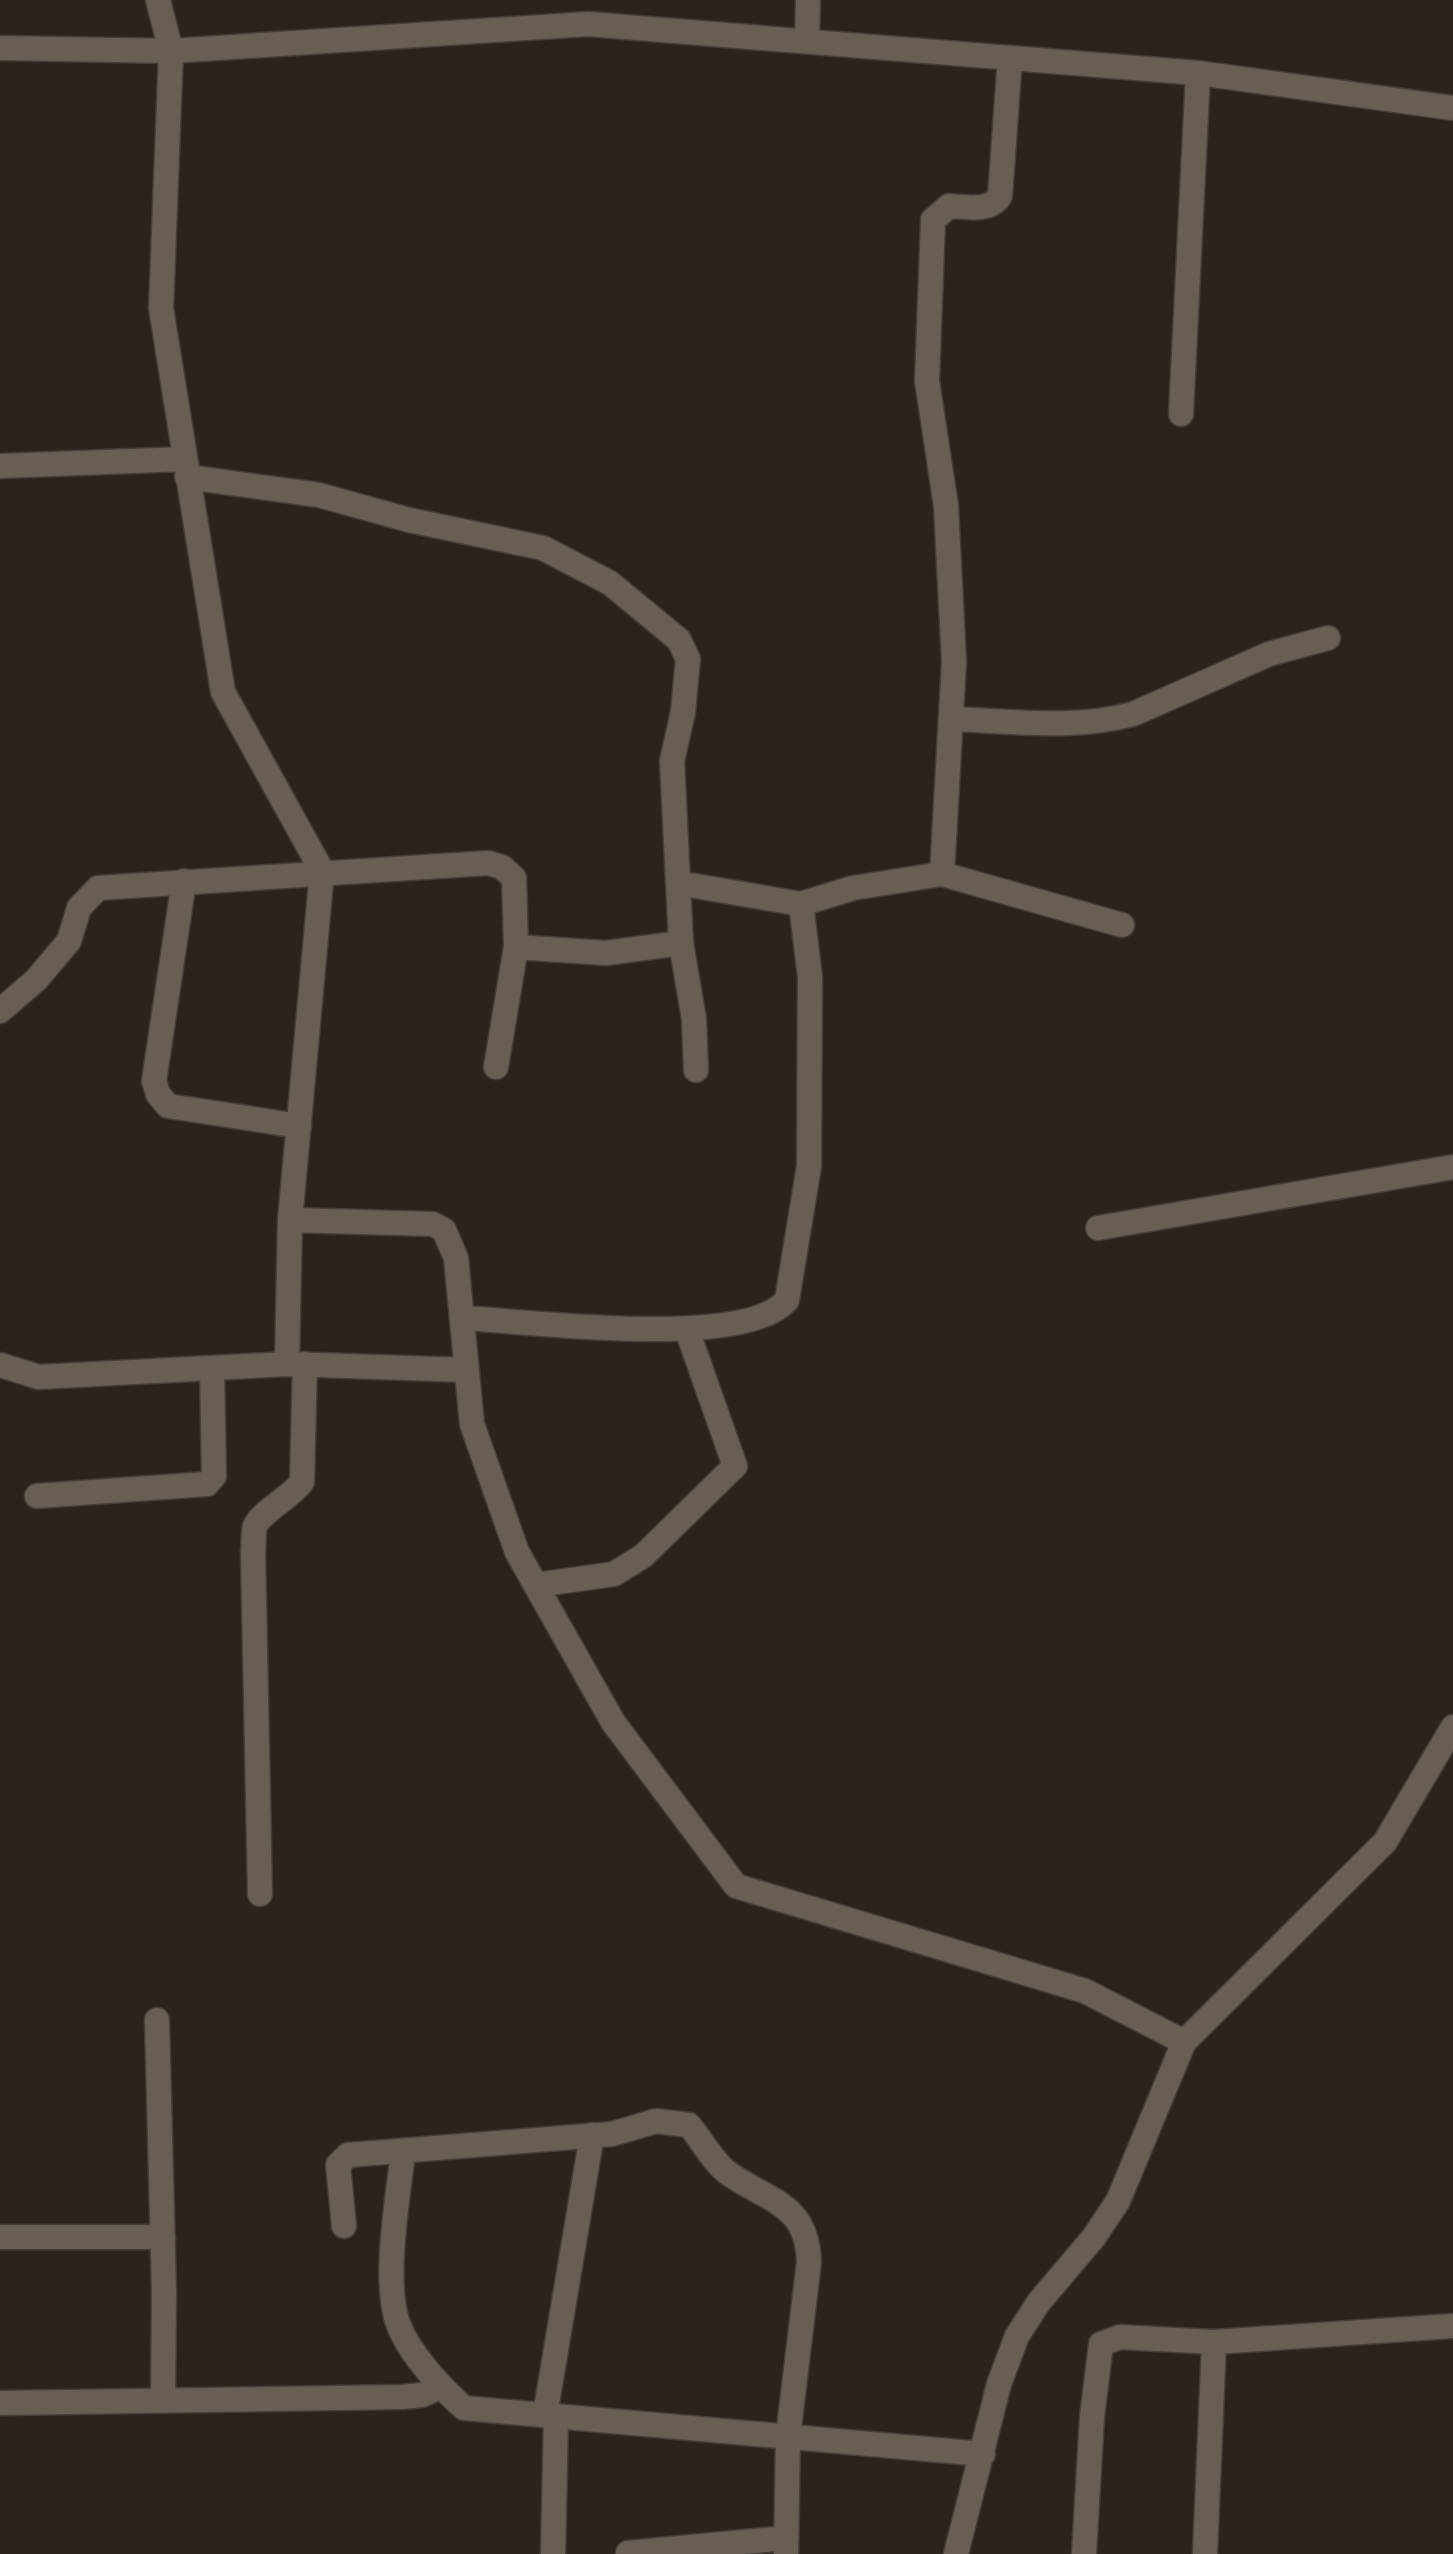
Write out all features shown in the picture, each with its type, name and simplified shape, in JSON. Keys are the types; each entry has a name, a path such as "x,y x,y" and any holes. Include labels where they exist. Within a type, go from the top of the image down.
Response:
{"street":[{"path":"158,0 171,51 161,308 223,692 322,871 290,1220 302,1482 291,1497 272,1508 255,1526 253,1552 260,1894"},
{"path":"807,41 808,0"},
{"path":"0,48 171,51 588,24 1198,73 1453,108"},
{"path":"942,874 954,662 946,506 927,381 933,220 949,206 987,207 995,204 1000,196 1010,58"},
{"path":"1181,414 1198,73"},
{"path":"0,466 186,468 319,495 409,520 543,548 610,583 658,620 679,640 688,659 683,712 672,761 681,943 694,1019 696,1070"},
{"path":"951,719 1083,724 1106,721 1133,714 1294,645 1328,638"},
{"path":"0,1011 36,980 69,941 79,908 98,888 322,871 488,863 502,867 514,878 516,947 496,1067"},
{"path":"678,883 801,904 853,888 942,874 1122,925"},
{"path":"184,881 154,1081 158,1094 168,1106 299,1126"},
{"path":"462,1318 687,1330 747,1320 779,1309 791,1288 810,1152 810,977 801,904"},
{"path":"516,947 606,953 681,943"},
{"path":"1098,1228 1453,1167"},
{"path":"290,1220 433,1224 444,1230 456,1258 472,1424 517,1552 613,1722 736,1886 1085,1991 1184,2042"},
{"path":"536,1585 614,1574 643,1556 735,1466 687,1330"},
{"path":"0,1365 39,1377 296,1364 467,1370"},
{"path":"37,1496 207,1484 214,1476 212,1368"},
{"path":"956,2554 999,2384 1017,2336 1039,2302 1094,2237 1118,2201 1184,2042 1385,1842 1453,1727"},
{"path":"157,2020 163,2237 163,2400"},
{"path":"344,2226 338,2165 348,2155 612,2134 656,2121 689,2125 725,2171 784,2206 798,2219 808,2238 809,2262 788,2436 786,2546 628,2553"},
{"path":"553,2554 551,2416 592,2135"},
{"path":"403,2152 391,2269 398,2325 440,2387 464,2408 983,2454"},
{"path":"0,2237 163,2237"},
{"path":"1084,2554 1092,2417 1101,2344 1120,2337 1214,2342 1453,2326"},
{"path":"1205,2554 1214,2342"},
{"path":"0,2403 402,2397 422,2395 440,2387"}]}
